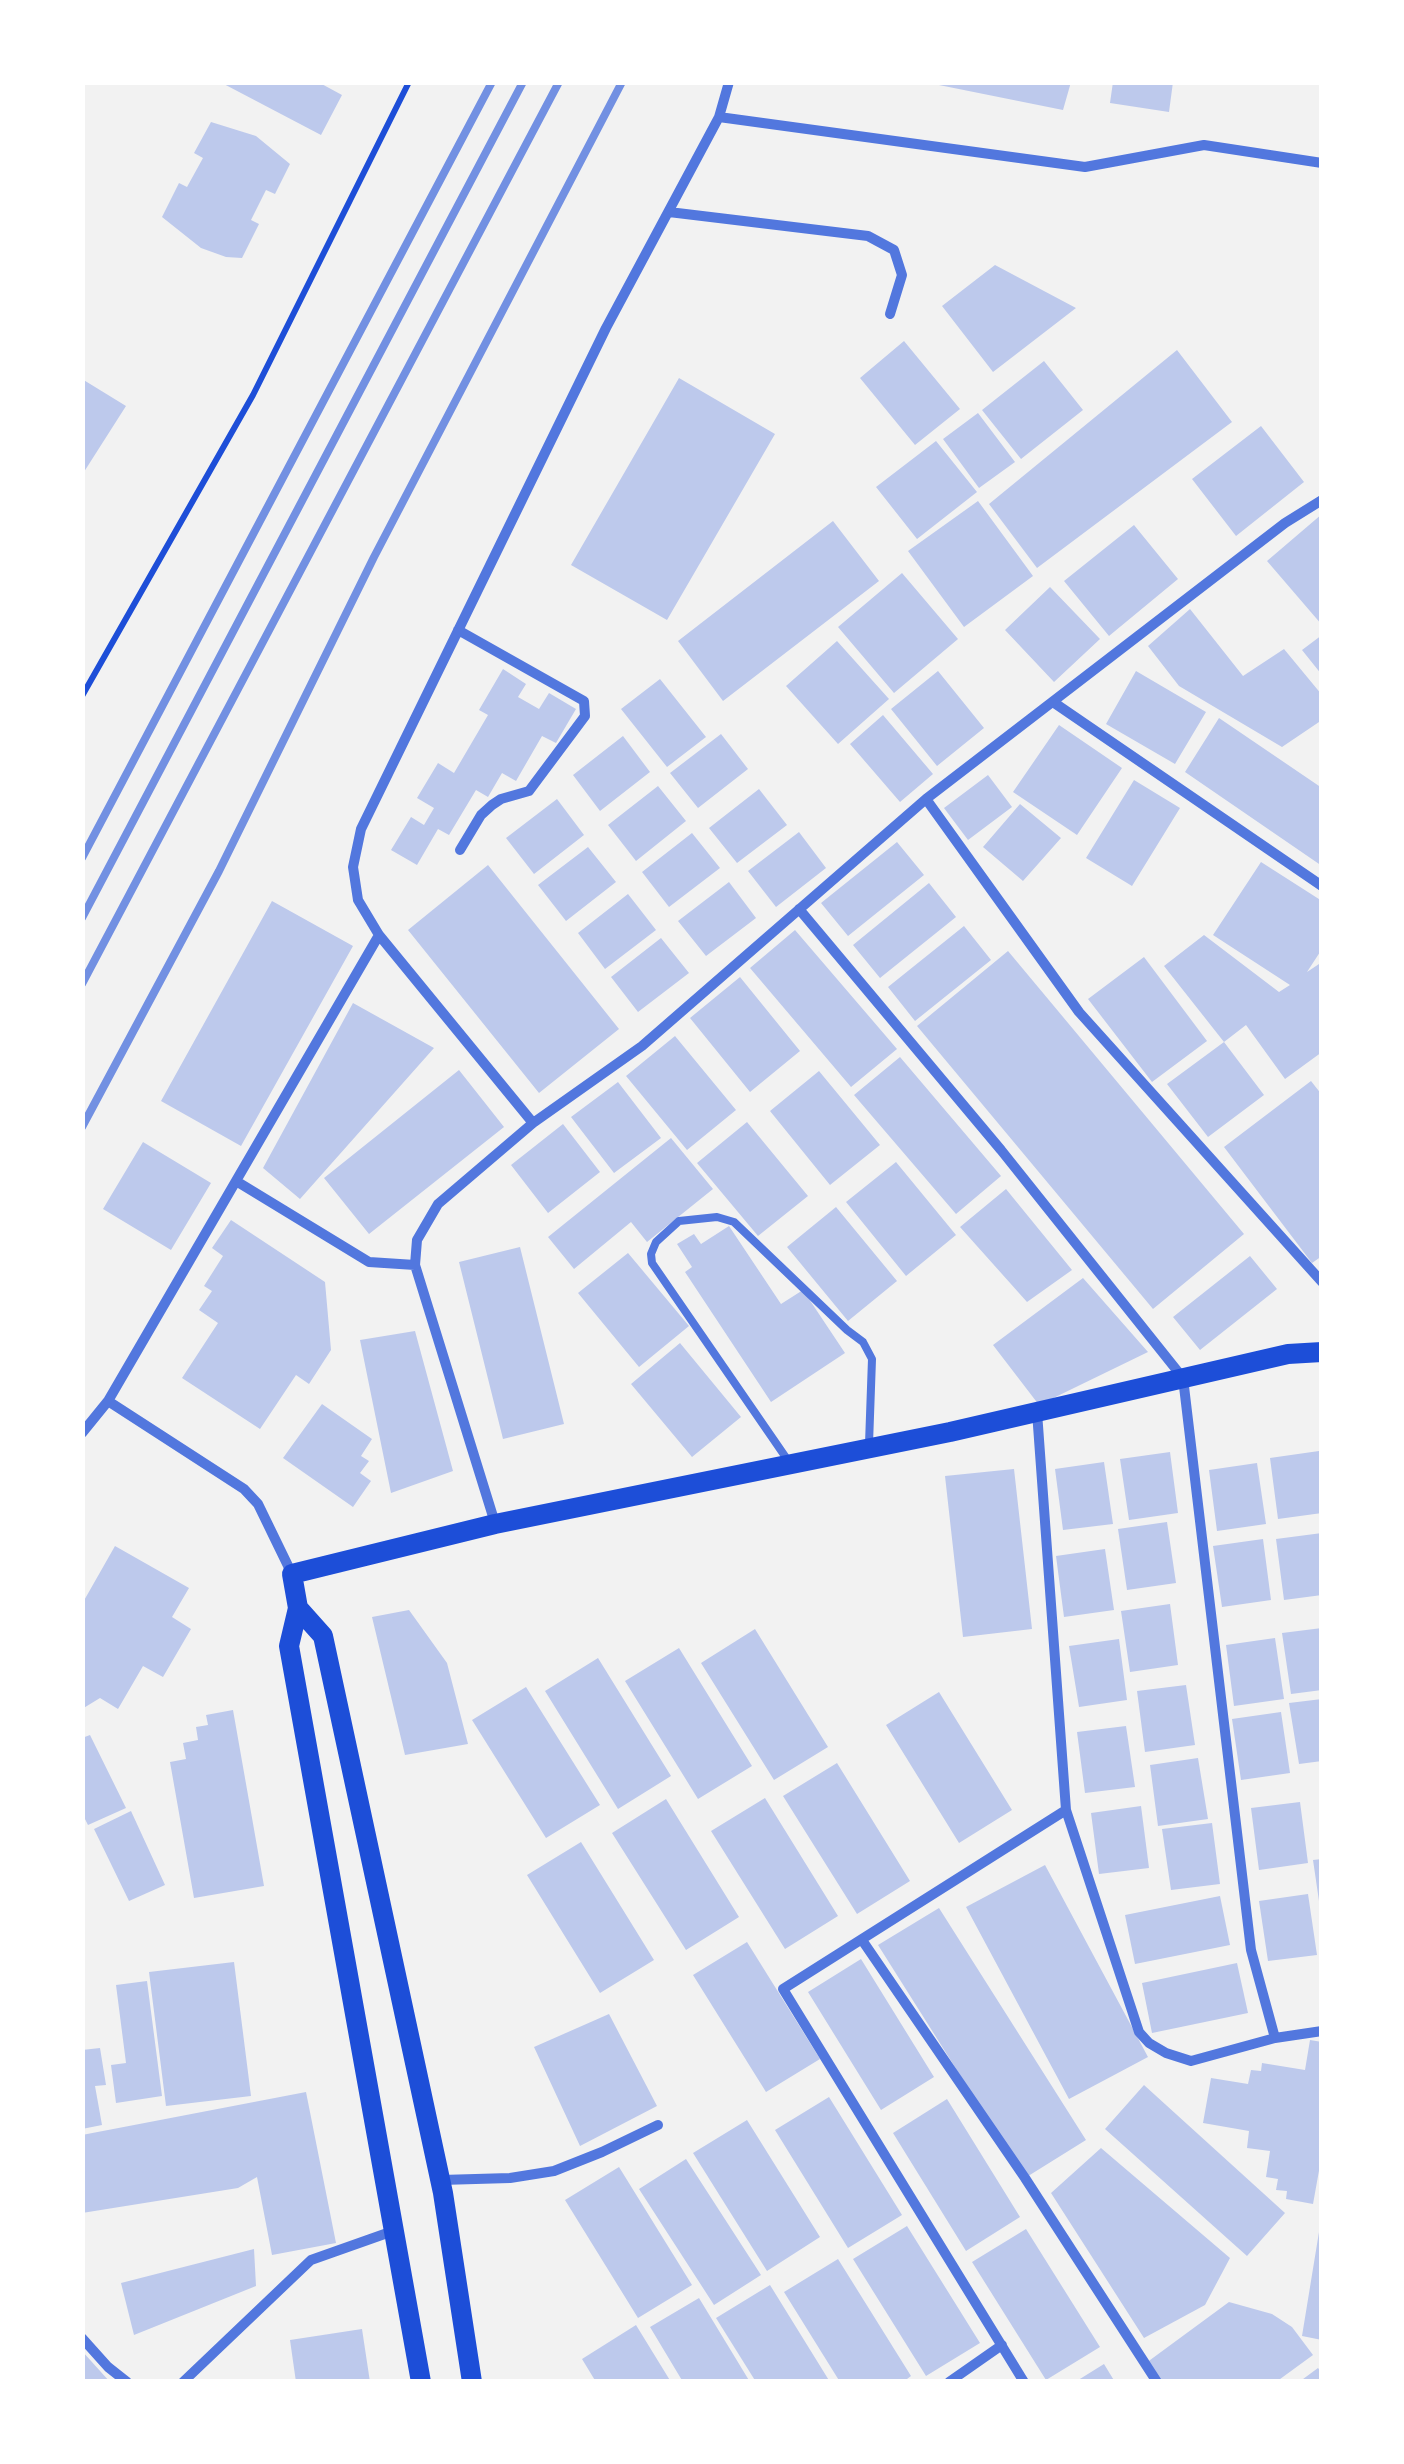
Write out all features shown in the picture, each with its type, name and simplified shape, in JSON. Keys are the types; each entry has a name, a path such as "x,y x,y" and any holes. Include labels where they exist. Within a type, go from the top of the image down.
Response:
{"main road":[{"path":"421,2382 288,1646 298,1608 292,1574 495,1524 870,1448 1288,1354 1322,1352"},
{"path":"298,1608 323,1636 440,2180 472,2382"},
{"path":"288,1646 323,1636"}],"street":[{"path":"532,1123 379,936 358,900 352,868 361,829 606,328 720,118 729,82"},
{"path":"720,118 1085,167 1204,145 1322,163"},
{"path":"668,212 868,236 894,250 902,274 890,314"},
{"path":"495,1524 415,1265 416,1240 438,1204 532,1123 642,1046 926,799 1285,523 1322,500"},
{"path":"458,630 584,701 585,716 529,791 492,805 481,815 460,850"},
{"path":"1053,702 1322,886"},
{"path":"926,799 1079,1012 1322,1282"},
{"path":"798,909 1001,1150 1183,1378 1251,1950 1275,2038"},
{"path":"83,1434 108,1402 379,936"},
{"path":"236,1181 368,1262 415,1265"},
{"path":"108,1402 244,1490 258,1504 292,1574"},
{"path":"1037,1412 1066,1810 1140,2032 1149,2044 1191,2061 1275,2038 1322,2031"},
{"path":"1024,2382 783,1989 1066,1810"},
{"path":"862,1940 1025,2178 1157,2382"},
{"path":"440,2180 510,2178 554,2171 658,2125"},
{"path":"182,2382 311,2260 394,2230"},
{"path":"82,2338 127,2382"},
{"path":"950,2382 1002,2346"}],"lane":[{"path":"790,1464 652,1264 656,1242 680,1221 717,1217 734,1222 864,1342 872,1359 870,1448"}],"path":[{"path":"82,696 254,394 409,82"}],"building":[{"path":"220,82 318,82 342,95 321,135"},
{"path":"934,82 1071,82 1063,110"},
{"path":"1113,82 1173,82 1169,112 1110,103"},
{"path":"211,122 256,136 290,164 275,194 266,190 251,220 259,224 242,258 201,248 162,217 179,183 187,187 203,158 194,153"},
{"path":"995,265 1076,308 993,372 942,306"},
{"path":"904,341 960,409 915,445 860,378"},
{"path":"1177,350 1232,422 1037,568 989,504"},
{"path":"1044,361 1083,410 1021,459 982,410"},
{"path":"679,378 775,434 667,620 571,565"},
{"path":"82,379 126,406 82,475"},
{"path":"978,413 1015,462 979,488 943,439"},
{"path":"1261,426 1304,482 1236,536 1192,479"},
{"path":"936,441 977,492 917,539 876,487"},
{"path":"978,501 1033,576 964,627 908,551"},
{"path":"1322,514 1322,625 1267,561"},
{"path":"833,521 879,581 723,701 678,641"},
{"path":"1134,525 1178,579 1109,636 1064,581"},
{"path":"902,573 958,639 894,693 838,627"},
{"path":"1050,587 1100,639 1054,682 1005,630"},
{"path":"1190,609 1243,676 1284,649 1322,695 1322,720 1282,747 1179,686 1148,646"},
{"path":"1322,635 1322,675 1302,650"},
{"path":"837,641 889,699 838,744 786,686"},
{"path":"503,669 526,684 518,697 539,709 549,693 576,709 556,743 542,736 516,781 502,773 488,797 476,790 449,835 438,829 417,865 391,850 411,817 424,825 434,808 417,798 438,763 454,773 488,715 479,710"},
{"path":"938,671 984,728 937,766 891,709"},
{"path":"1136,671 1206,712 1175,764 1106,724"},
{"path":"660,679 706,737 667,767 621,709"},
{"path":"883,715 933,774 900,802 850,744"},
{"path":"1219,718 1322,788 1322,866 1185,772"},
{"path":"1059,725 1122,768 1077,835 1013,792"},
{"path":"721,734 748,769 698,808 670,773"},
{"path":"623,736 650,772 600,811 573,775"},
{"path":"988,775 1012,807 968,840 944,808"},
{"path":"1134,780 1180,808 1132,886 1086,858"},
{"path":"658,786 686,821 636,861 608,825"},
{"path":"759,789 787,825 737,863 709,828"},
{"path":"557,799 584,835 534,874 506,838"},
{"path":"1020,804 1061,838 1023,881 983,847"},
{"path":"799,832 826,868 776,907 748,871"},
{"path":"692,833 720,868 669,907 642,872"},
{"path":"897,842 924,875 848,936 821,903"},
{"path":"588,847 616,882 566,921 538,885"},
{"path":"1261,862 1322,901 1322,949 1307,972 1322,962 1322,1052 1285,1079 1246,1025 1224,1042 1164,966 1204,935 1279,992 1290,985 1213,935"},
{"path":"488,865 619,1029 539,1093 408,930"},
{"path":"729,882 756,918 706,956 678,921"},
{"path":"929,883 956,917 880,978 853,945"},
{"path":"628,894 656,930 605,969 578,933"},
{"path":"272,901 353,946 241,1146 161,1101"},
{"path":"964,926 991,960 915,1021 888,987"},
{"path":"795,930 897,1049 851,1087 750,968"},
{"path":"661,938 689,973 638,1012 611,977"},
{"path":"1008,951 1244,1234 1153,1309 917,1026"},
{"path":"1144,957 1207,1041 1152,1082 1088,999"},
{"path":"740,977 800,1051 750,1092 690,1018"},
{"path":"353,1003 434,1048 300,1199 263,1168"},
{"path":"675,1036 736,1110 687,1150 626,1076"},
{"path":"1224,1042 1264,1095 1208,1137 1167,1084"},
{"path":"900,1057 1001,1176 956,1214 854,1095"},
{"path":"459,1070 504,1127 369,1234 324,1178"},
{"path":"819,1071 880,1145 830,1185 770,1111"},
{"path":"1311,1081 1322,1095 1322,1256 1312,1263 1224,1147"},
{"path":"618,1082 661,1138 614,1173 571,1117"},
{"path":"747,1122 808,1196 758,1236 697,1163"},
{"path":"563,1124 600,1172 548,1213 511,1165"},
{"path":"671,1138 713,1189 647,1242 631,1222 574,1269 548,1237"},
{"path":"143,1142 211,1183 171,1250 103,1209"},
{"path":"896,1162 956,1235 906,1276 846,1202"},
{"path":"1006,1189 1072,1270 1027,1302 960,1227"},
{"path":"836,1207 897,1281 848,1321 787,1247"},
{"path":"231,1220 325,1282 331,1350 309,1384 296,1375 260,1429 182,1378 218,1323 199,1310 212,1291 204,1286 223,1256 212,1248"},
{"path":"729,1226 781,1304 803,1290 845,1353 771,1402 685,1272 692,1267 677,1244 694,1234 701,1244"},
{"path":"520,1247 564,1424 503,1439 459,1262"},
{"path":"628,1253 689,1326 639,1367 578,1293"},
{"path":"1250,1256 1277,1289 1200,1350 1173,1317"},
{"path":"1083,1278 1148,1352 1039,1405 993,1345"},
{"path":"415,1331 453,1471 391,1493 360,1340"},
{"path":"680,1343 741,1417 692,1457 631,1384"},
{"path":"322,1404 372,1439 361,1456 369,1461 360,1473 371,1481 353,1507 283,1458"},
{"path":"1319,1451 1322,1513 1278,1519 1270,1458"},
{"path":"1170,1452 1178,1513 1129,1520 1120,1459"},
{"path":"1104,1462 1113,1524 1063,1530 1055,1469"},
{"path":"1257,1463 1266,1524 1217,1531 1209,1470"},
{"path":"1014,1469 1032,1629 963,1637 945,1476"},
{"path":"1167,1522 1176,1583 1127,1590 1118,1529"},
{"path":"1322,1533 1322,1595 1284,1600 1276,1539"},
{"path":"1263,1539 1271,1600 1222,1607 1213,1546"},
{"path":"115,1546 189,1588 172,1617 191,1629 163,1677 143,1666 118,1709 100,1698 82,1709 82,1604"},
{"path":"1105,1549 1114,1610 1064,1617 1056,1556"},
{"path":"1170,1604 1178,1665 1130,1672 1121,1611"},
{"path":"409,1610 447,1663 468,1744 405,1755 372,1617"},
{"path":"1322,1628 1322,1690 1291,1694 1282,1633"},
{"path":"755,1629 828,1747 774,1780 701,1663"},
{"path":"1275,1638 1284,1699 1234,1706 1226,1645"},
{"path":"1119,1639 1127,1700 1079,1707 1069,1646"},
{"path":"679,1648 752,1766 698,1799 625,1681"},
{"path":"598,1658 671,1776 618,1809 545,1691"},
{"path":"1186,1685 1195,1745 1145,1752 1137,1691"},
{"path":"526,1687 600,1805 546,1838 472,1720"},
{"path":"939,1692 1012,1810 959,1843 886,1725"},
{"path":"1322,1699 1322,1761 1299,1764 1289,1703"},
{"path":"233,1710 264,1886 194,1898 170,1762 186,1759 183,1743 198,1740 196,1727 208,1725 206,1715"},
{"path":"1281,1712 1290,1773 1241,1780 1232,1719"},
{"path":"1126,1726 1135,1787 1085,1793 1077,1732"},
{"path":"90,1735 126,1808 88,1825 82,1813 82,1738"},
{"path":"1198,1758 1208,1819 1158,1826 1150,1765"},
{"path":"837,1763 910,1881 857,1914 783,1796"},
{"path":"765,1798 838,1916 785,1949 711,1831"},
{"path":"666,1799 739,1917 686,1950 612,1833"},
{"path":"1300,1802 1308,1863 1259,1870 1251,1808"},
{"path":"1141,1806 1149,1868 1099,1874 1091,1813"},
{"path":"131,1811 165,1885 129,1901 94,1829"},
{"path":"1212,1823 1220,1884 1171,1890 1162,1829"},
{"path":"581,1842 654,1960 600,1993 527,1875"},
{"path":"1322,1859 1322,1901 1319,1901 1313,1860"},
{"path":"1045,1865 1148,2057 1069,2099 966,1907"},
{"path":"1308,1894 1317,1955 1268,1961 1259,1901"},
{"path":"1220,1896 1230,1945 1135,1964 1125,1915"},
{"path":"939,1908 1086,2140 1025,2178 878,1945"},
{"path":"747,1942 820,2059 766,2092 693,1975"},
{"path":"861,1959 934,2077 881,2110 808,1992"},
{"path":"234,1962 251,2096 166,2106 149,1972"},
{"path":"1237,1963 1248,2013 1152,2033 1142,1983"},
{"path":"147,1981 162,2096 116,2103 111,2065 126,2063 116,1985"},
{"path":"609,2014 657,2106 580,2146 534,2047"},
{"path":"1310,2040 1322,2042 1322,2154 1313,2204 1286,2199 1287,2191 1276,2190 1278,2179 1266,2177 1270,2151 1247,2148 1249,2131 1203,2123 1211,2078 1248,2084 1251,2070 1261,2071 1262,2063 1305,2070"},
{"path":"100,2048 106,2085 95,2086 102,2125 82,2129 82,2050"},
{"path":"1144,2085 1285,2213 1247,2256 1105,2129"},
{"path":"306,2092 336,2243 272,2255 257,2177 238,2188 82,2213 82,2135"},
{"path":"829,2097 902,2215 848,2248 775,2130"},
{"path":"947,2099 1020,2217 966,2251 893,2133"},
{"path":"747,2120 820,2237 767,2271 693,2153"},
{"path":"1101,2148 1230,2258 1205,2305 1144,2338 1051,2193"},
{"path":"686,2159 761,2275 714,2305 639,2189"},
{"path":"619,2167 692,2285 638,2318 565,2200"},
{"path":"907,2226 980,2343 926,2376 853,2259"},
{"path":"1026,2229 1100,2347 1046,2380 972,2262"},
{"path":"1319,2232 1322,2233 1322,2340 1302,2336"},
{"path":"254,2249 256,2286 134,2335 121,2283"},
{"path":"838,2259 911,2376 903,2382 840,2382 784,2292"},
{"path":"770,2285 830,2382 756,2382 716,2318"},
{"path":"699,2298 750,2382 683,2382 650,2327"},
{"path":"1229,2302 1272,2314 1292,2327 1313,2355 1276,2382 1160,2382 1146,2363"},
{"path":"636,2325 671,2382 596,2382 582,2359"},
{"path":"362,2329 370,2382 296,2382 290,2340"},
{"path":"82,2351 110,2382 82,2382"},
{"path":"1104,2364 1115,2382 1075,2382"},
{"path":"1318,2368 1322,2382 1299,2382"}],"railway":[{"path":"82,858 492,82"},
{"path":"82,918 523,82"},
{"path":"82,984 559,82"},
{"path":"82,1127 219,871 374,557 622,82"}]}
